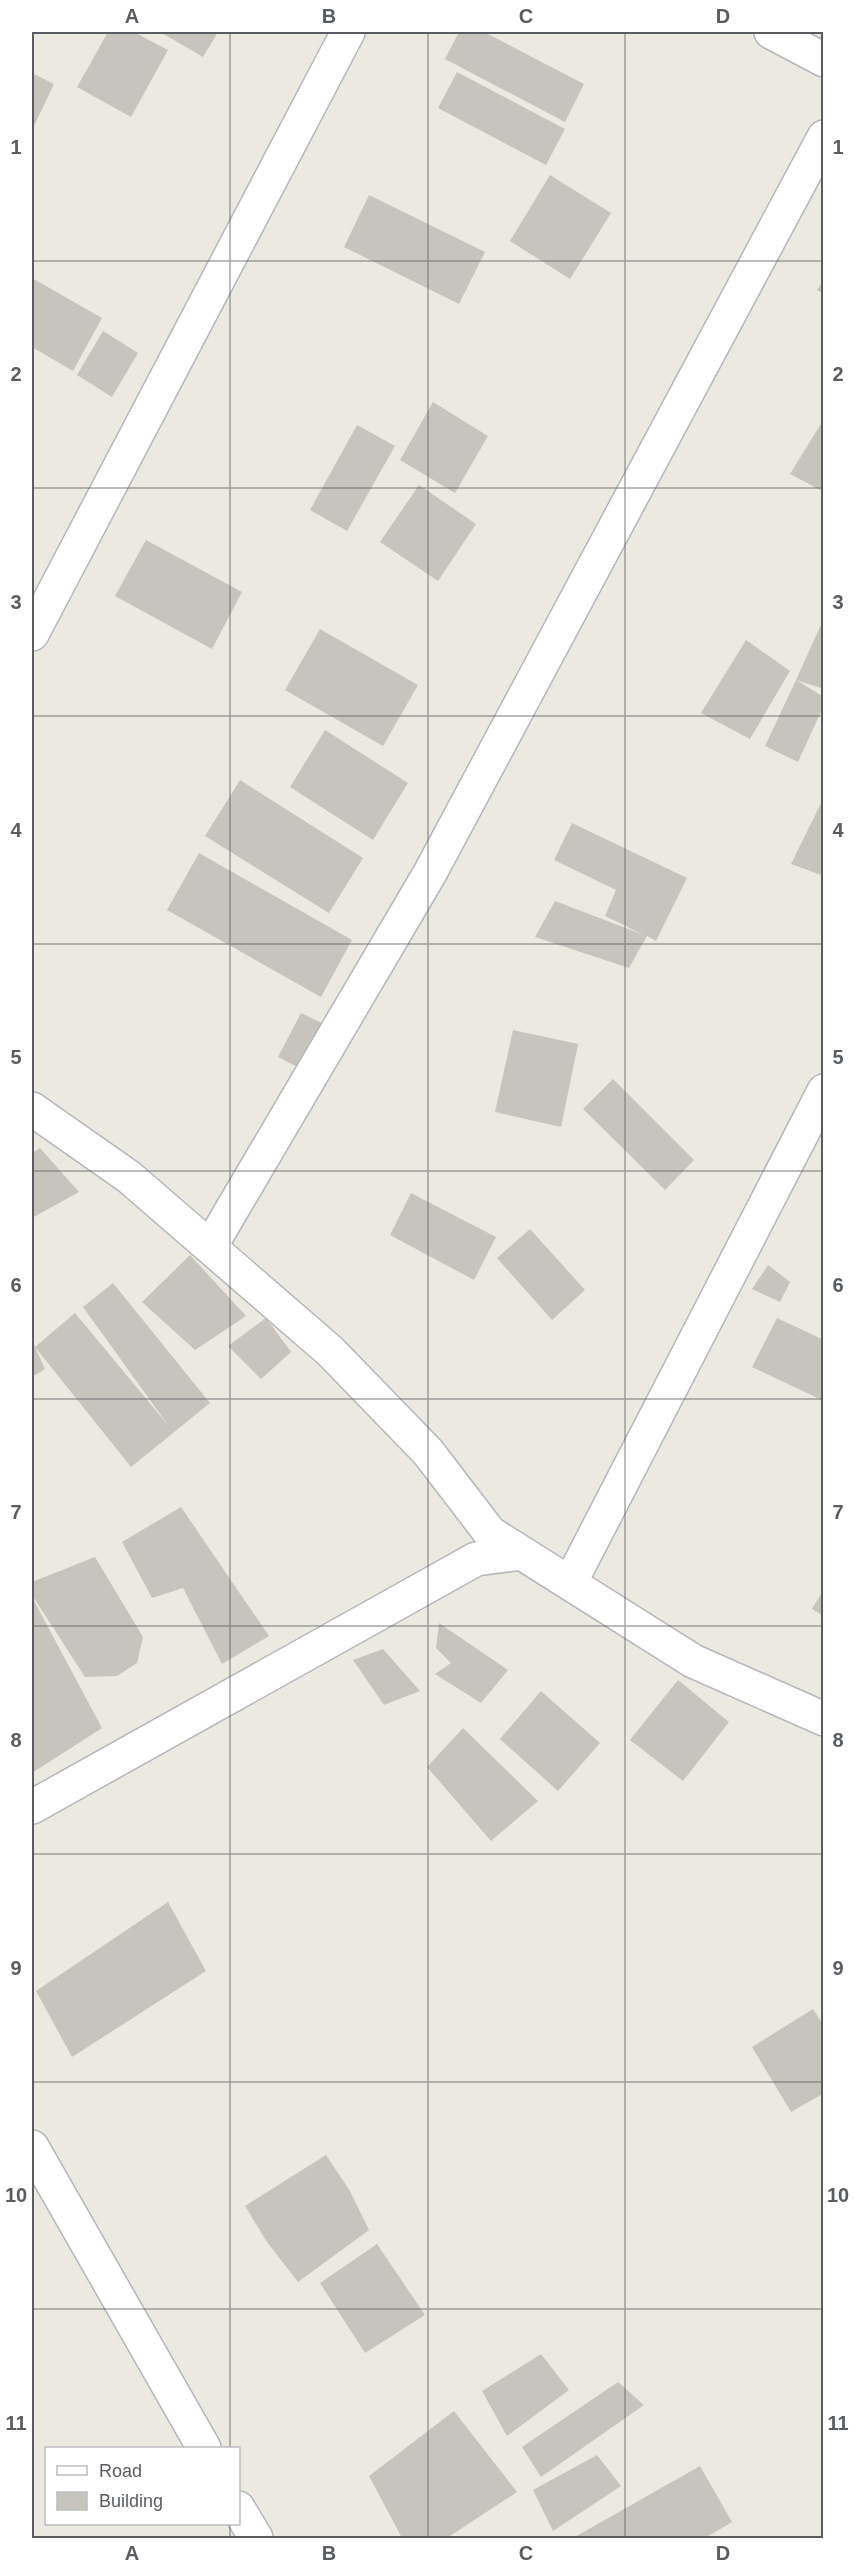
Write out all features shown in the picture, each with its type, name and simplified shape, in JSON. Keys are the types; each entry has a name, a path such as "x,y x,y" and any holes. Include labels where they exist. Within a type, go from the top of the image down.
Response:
{"street":[{"path":"32,634 348,32"},
{"path":"771,32 824,60"},
{"path":"210,1247 430,873 824,137"},
{"path":"570,1583 824,1090"},
{"path":"32,1109 129,1177 330,1351 428,1452 490,1533 693,1661 824,1719"},
{"path":"476,1559 484,1524"},
{"path":"32,1808 476,1559 521,1553"},
{"path":"32,2147 203,2447"},
{"path":"240,2511 256,2538"}],"building":[{"path":"108,32 134,32 168,50 131,117 77,87"},
{"path":"160,32 218,32 203,57"},
{"path":"459,32 484,32 584,84 565,122 445,59"},
{"path":"457,72 565,129 546,165 438,108"},
{"path":"32,73 54,84 32,130"},
{"path":"550,175 611,213 570,279 510,241"},
{"path":"369,195 485,252 459,304 344,247"},
{"path":"32,278 102,318 73,371 32,347"},
{"path":"824,280 824,294 817,290"},
{"path":"103,331 138,353 112,397 77,375"},
{"path":"433,402 488,436 455,493 400,460"},
{"path":"824,419 824,492 790,474"},
{"path":"357,425 395,446 347,531 310,510"},
{"path":"419,485 476,524 438,581 380,542"},
{"path":"146,540 242,592 212,649 115,596"},
{"path":"824,618 824,689 796,680"},
{"path":"320,629 418,685 383,746 285,690"},
{"path":"746,640 790,671 750,739 701,713"},
{"path":"796,680 824,697 824,705 798,762 765,746"},
{"path":"325,730 408,783 373,840 290,787"},
{"path":"240,780 363,858 329,913 205,836"},
{"path":"824,797 824,876 791,864"},
{"path":"572,823 687,878 656,941 647,936 629,968 535,937 555,901 644,935 605,916 616,890 554,860"},
{"path":"199,853 352,940 321,997 167,910"},
{"path":"301,1013 324,1024 301,1069 278,1057"},
{"path":"513,1030 578,1044 561,1127 495,1112"},
{"path":"613,1079 694,1160 665,1190 583,1109"},
{"path":"40,1148 79,1192 32,1218 32,1153"},
{"path":"411,1193 496,1237 474,1280 390,1235"},
{"path":"530,1229 585,1290 552,1320 497,1258"},
{"path":"190,1255 246,1316 195,1350 142,1302"},
{"path":"768,1265 790,1282 780,1302 752,1289"},
{"path":"113,1283 210,1403 131,1467 35,1347 75,1313 168,1425 83,1307"},
{"path":"266,1318 291,1352 261,1379 228,1346"},
{"path":"777,1318 824,1340 824,1401 752,1367"},
{"path":"32,1338 45,1369 32,1377"},
{"path":"181,1507 269,1636 222,1664 183,1588 152,1598 122,1542"},
{"path":"95,1557 143,1637 137,1663 117,1676 85,1677 32,1595 32,1582"},
{"path":"824,1589 824,1616 812,1609"},
{"path":"32,1597 102,1728 32,1773"},
{"path":"439,1623 508,1670 481,1703 435,1674 451,1663 436,1648"},
{"path":"383,1649 420,1691 384,1705 353,1660"},
{"path":"678,1680 729,1722 683,1781 630,1740"},
{"path":"541,1691 600,1743 558,1791 500,1739"},
{"path":"463,1728 538,1801 491,1841 427,1767"},
{"path":"168,1902 206,1971 72,2057 36,1991"},
{"path":"813,2009 824,2026 824,2093 791,2112 752,2047"},
{"path":"326,2155 350,2191 369,2230 298,2282 267,2242 245,2206"},
{"path":"377,2244 425,2315 365,2353 320,2283"},
{"path":"541,2354 569,2390 507,2436 482,2391"},
{"path":"618,2382 644,2405 541,2477 522,2447"},
{"path":"454,2411 517,2492 447,2538 402,2538 369,2476"},
{"path":"597,2455 621,2486 553,2531 533,2490"},
{"path":"700,2466 732,2522 705,2538 573,2538"}]}
